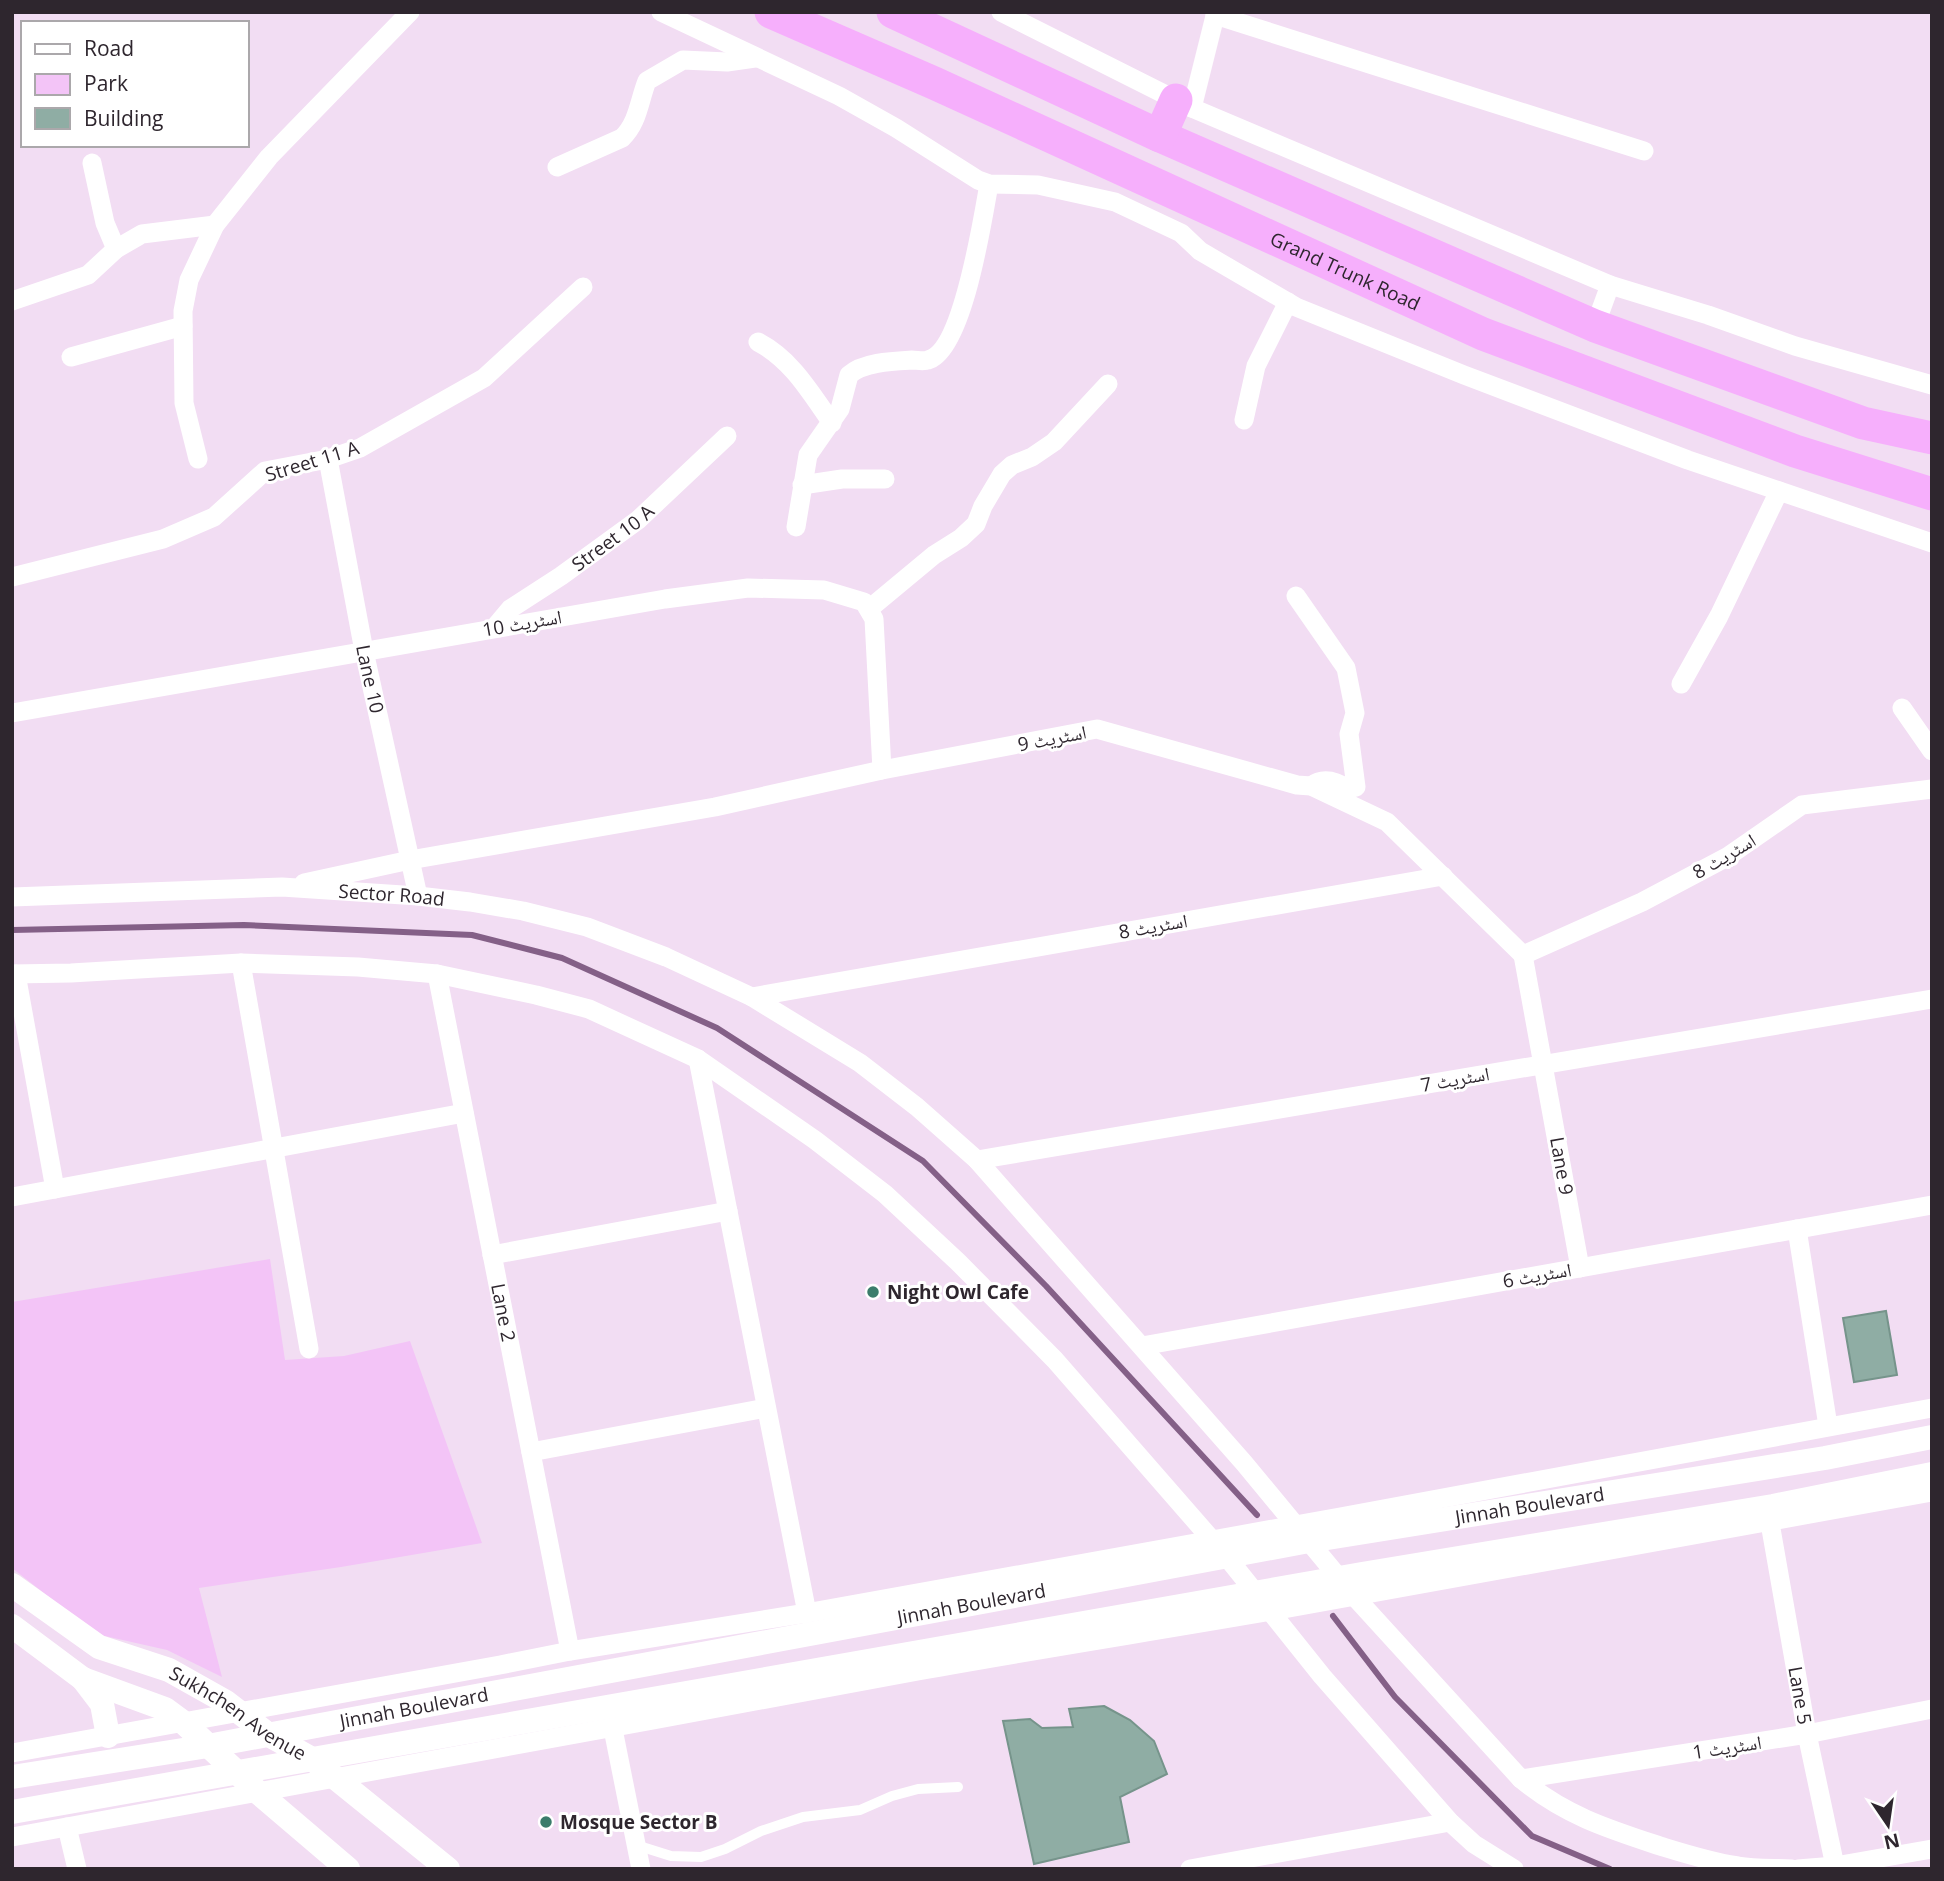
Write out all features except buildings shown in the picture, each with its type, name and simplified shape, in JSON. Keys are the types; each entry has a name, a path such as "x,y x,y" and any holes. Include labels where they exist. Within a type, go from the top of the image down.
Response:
{"highway":[{"name":"Grand Trunk Road","path":"771,12 934,83 1483,334 1795,452 1932,494"},
{"path":"893,12 1160,136 1595,326 1863,423 1932,438"},
{"path":"1160,136 1184,104"}],"street":[{"path":"198,459 184,402 183,311 189,280 215,225 269,157 410,12"},
{"path":"661,12 839,96 978,180 989,184 1038,185 1115,202 1181,233 1200,251 1288,302 1464,376 1688,460 1932,543"},
{"path":"1010,14 1184,104 1610,285 1708,315 1795,346 1932,385"},
{"path":"1184,104 1215,14 1644,151"},
{"path":"557,167 622,138 630,131 647,81 667,68 683,60 727,62 756,58"},
{"path":"92,163 105,223 116,250"},
{"path":"796,527 808,455 840,409 849,376 853,371 880,363 928,360 937,356 953,328 971,279 989,184"},
{"path":"1181,233 1205,206"},
{"path":"12,301 88,275 116,250 142,234 215,225"},
{"path":"1595,326 1610,285"},
{"name":"Street 11 A","path":"12,577 163,539 214,517 265,471 328,459 360,448 484,378 583,287"},
{"path":"1244,420 1256,366 1288,302"},
{"path":"71,357 183,326"},
{"path":"758,342 779,354 794,369 832,423"},
{"path":"882,770 874,619 869,610 933,555 961,538 976,524 1002,474 1012,465 1032,457 1054,442 1108,384"},
{"name":"Street 10 A","path":"494,628 510,609 638,520 727,436"},
{"name":"Lane 10","path":"328,459 364,651 418,896"},
{"path":"802,485 842,479 885,480"},
{"path":"1681,684 1719,616 1779,491"},
{"name":"اسٹریٹ 10","path":"12,713 665,598 748,588 824,590 864,602 869,610"},
{"path":"1296,596 1346,668 1355,713 1349,734 1356,787 1348,789 1331,781 1318,781 1311,786"},
{"path":"1902,708 1932,751"},
{"name":"اسٹریٹ 9","path":"282,887 410,860 715,807 882,770 1097,729 1286,782 1311,786 1387,822 1443,876"},
{"name":"اسٹریٹ 8","path":"1523,956 1642,902 1727,857 1802,805 1932,789"},
{"path":"1443,876 1523,956 1544,1064"},
{"name":"اسٹریٹ 8","path":"752,997 1443,876"},
{"name":"Sector Road","path":"12,897 282,887 418,896 523,911 587,927 666,957 752,997 860,1063 917,1107 977,1160 1142,1346 1346,1587 1521,1779 1545,1799 1579,1817 1622,1833 1703,1859 1740,1867 1792,1869"},
{"path":"241,963 309,1349"},
{"path":"55,1189 14,974 241,963 358,967 437,974 589,1009 698,1059 816,1140 875,1186 958,1262 1055,1360 1219,1548 1322,1676 1450,1822 1474,1844 1514,1869"},
{"name":"Lane 2","path":"437,974 570,1651"},
{"name":"اسٹریٹ 7","path":"977,1160 1932,999"},
{"path":"698,1059 807,1613"},
{"name":"Lane 9","path":"1544,1064 1580,1268"},
{"path":"12,1197 464,1113"},
{"name":"اسٹریٹ 6","path":"1142,1346 1932,1205"},
{"path":"492,1255 728,1211"},
{"path":"1797,1229 1828,1426"},
{"path":"531,1452 766,1408"},
{"path":"1302,1533 1828,1426 1932,1408"},
{"name":"Jinnah Boulevard","path":"12,1777 269,1735 1302,1533 1825,1458 1932,1437"},
{"name":"Jinnah Boulevard","path":"12,1812 312,1759 512,1735 1346,1587 1932,1474"},
{"path":"1346,1587 1770,1522 1932,1492"},
{"name":"Lane 5","path":"1770,1522 1807,1734 1835,1866"},
{"path":"12,1753 570,1651 1219,1548"},
{"name":"Sukhchen Avenue","path":"12,1585 99,1647 169,1670 201,1686 269,1735 312,1759 448,1869"},
{"path":"12,1837 260,1794 512,1735 613,1729 1264,1602"},
{"name":"Sukhchen Avenue","path":"12,1626 83,1679 165,1709 348,1869"},
{"path":"500,1665 501,1691"},
{"path":"83,1679 102,1704 108,1736"},
{"name":"اسٹریٹ 1","path":"1521,1779 1807,1734 1932,1709"},
{"path":"613,1729 641,1869"},
{"path":"1190,1869 1450,1822"},
{"path":"67,1827 77,1869"},
{"path":"1798,1869 1835,1866 1932,1849"}],"lane":[{"path":"636,1845 671,1856 701,1857 725,1849 761,1831 803,1817 860,1810 892,1796 918,1789 958,1787"}],"green space":[{"path":"270,1259 285,1360 344,1356 410,1341 482,1543 199,1588 222,1677 167,1650 96,1634 12,1568 12,1302"}],"waterway":[{"path":"12,930 244,925 472,935 562,958 717,1028 923,1161 1046,1286 1257,1515"},
{"path":"1333,1616 1395,1697 1532,1836 1610,1869"}],"place":[{"name":"Night Owl Cafe","path":"873,1292"},
{"name":"Mosque Sector B","path":"546,1822"}]}
